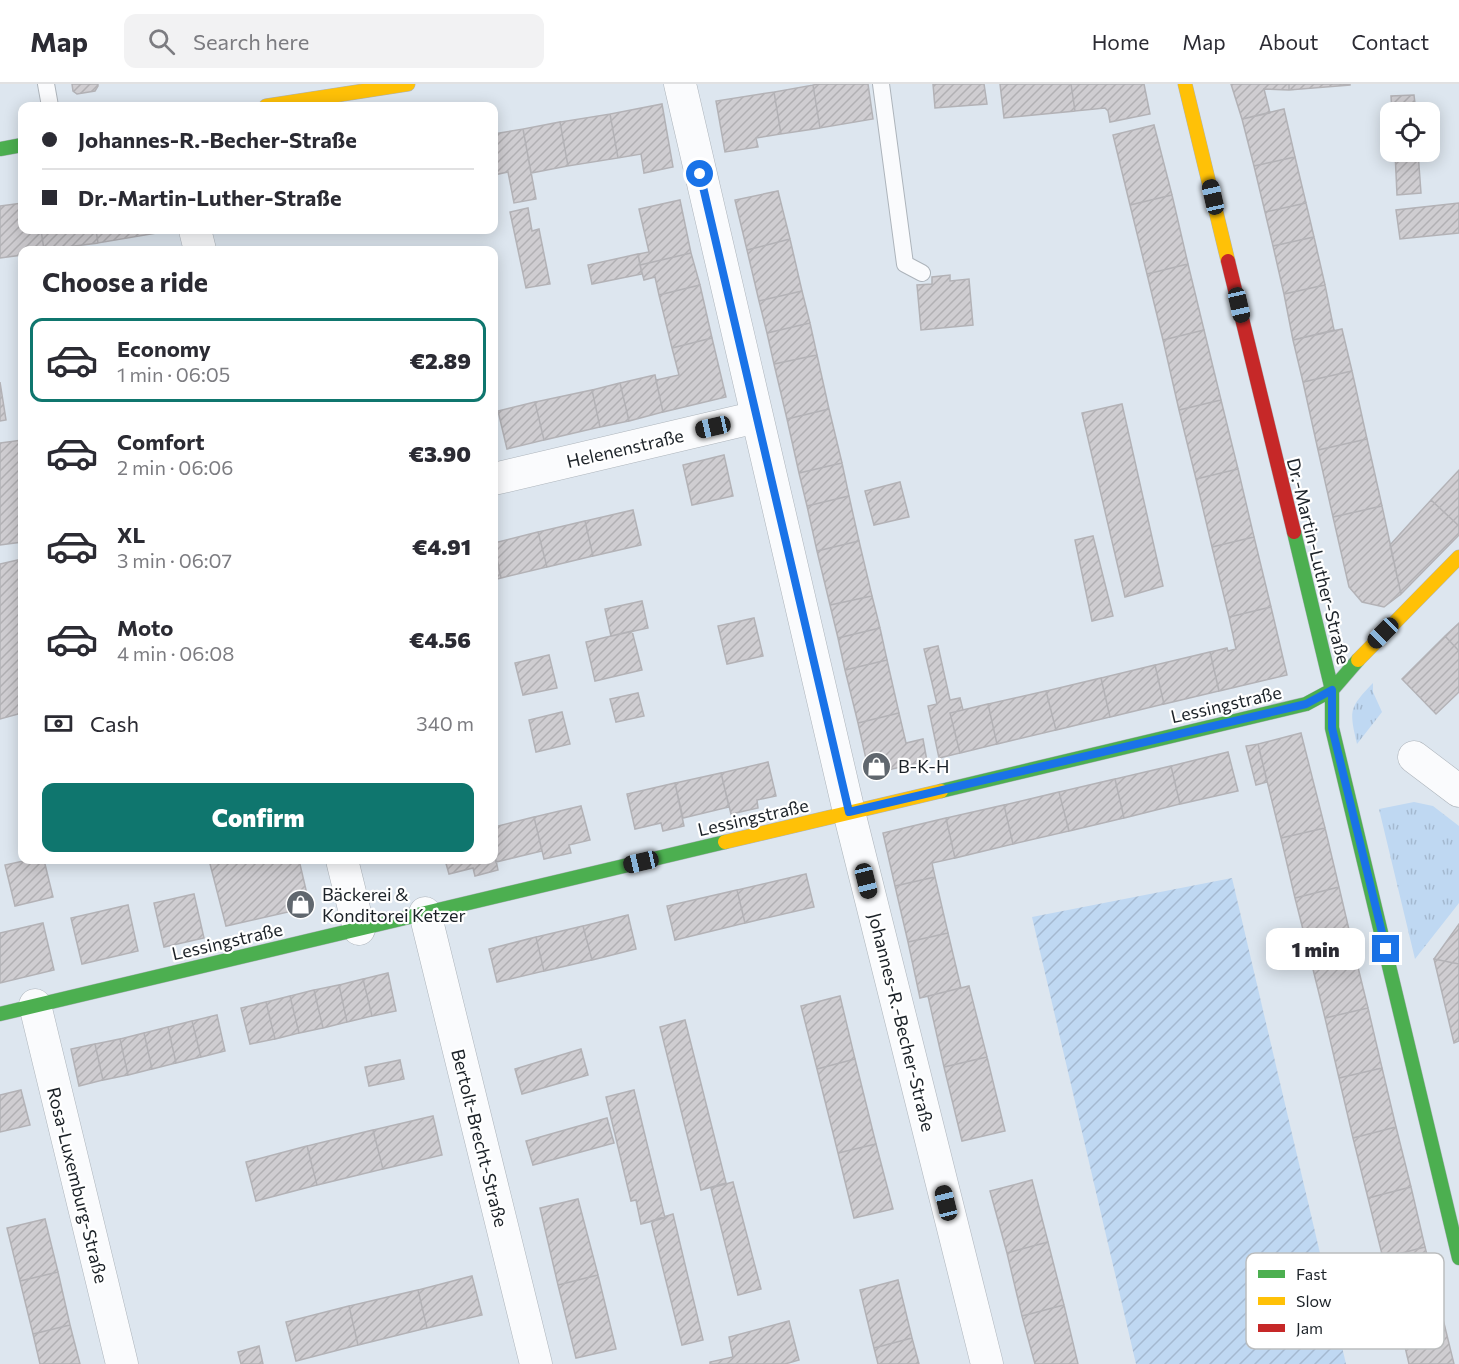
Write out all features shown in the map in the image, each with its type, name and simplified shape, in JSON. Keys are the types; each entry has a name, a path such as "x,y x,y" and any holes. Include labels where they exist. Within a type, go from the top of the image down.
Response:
{"street":[{"path":"292,102 408,84"},
{"name":"Johannes-R.-Becher-Straße","path":"680,84 849,812 987,1364"},
{"name":"Dr.-Martin-Luther-Straße","path":"1185,84 1332,690 1332,728 1459,1258"},
{"path":"0,149 18,146"},
{"name":"Helenenstraße","path":"498,478 757,417"},
{"name":"Lessingstraße","path":"0,1014 1306,704 1332,690 1368,648 1459,557"},
{"path":"1414,757 1459,790"},
{"path":"343,864 359,929"},
{"name":"Bertolt-Brecht-Straße","path":"425,913 536,1364"},
{"name":"Rosa-Luxemburg-Straße","path":"35,1005 122,1364"}],"lane":[{"path":"46,84 49,102"},
{"path":"881,84 905,264 922,273"}],"green space":[{"path":"1373,683 1373,692 1382,712 1357,744 1353,710 1359,698"},
{"path":"1414,802 1433,806 1459,826 1459,903 1415,959 1379,809"},
{"path":"1232,878 1320,1253 1246,1253 1246,1349 1342,1349 1346,1364 1136,1364 1032,917"}],"building":[{"path":"72,84 98,84 98,86 95,91 77,94 73,91"},
{"path":"868,84 873,119 820,128 813,85"},
{"path":"933,84 984,84 987,104 935,108"},
{"path":"1000,84 1071,84 1075,111 1004,118"},
{"path":"1071,84 1144,84 1150,114 1110,122 1108,111 1105,108 1075,111"},
{"path":"1231,84 1289,84 1289,90 1264,89 1270,113 1242,119"},
{"path":"1289,84 1350,84 1350,85 1289,90"},
{"path":"813,85 820,128 781,134 774,92"},
{"path":"774,92 781,134 756,138 758,147 725,152 716,101"},
{"path":"1414,95 1415,102 1391,102 1391,96"},
{"path":"662,104 673,167 644,173 641,154 618,158 610,114"},
{"path":"1284,109 1295,157 1254,166 1242,119"},
{"path":"610,114 618,158 568,166 560,122"},
{"path":"560,122 568,166 531,173 523,129"},
{"path":"1154,125 1172,195 1130,205 1113,135"},
{"path":"523,129 536,199 514,203 508,172 498,174 498,133"},
{"path":"1295,157 1306,203 1265,212 1254,166"},
{"path":"1395,162 1419,162 1421,193 1397,195"},
{"path":"778,191 790,239 747,250 735,200"},
{"path":"1172,195 1188,264 1147,274 1130,205"},
{"path":"680,200 691,253 640,265 638,254 649,252 639,209"},
{"path":"1306,203 1314,237 1273,246 1265,212"},
{"path":"1459,203 1459,233 1400,239 1396,210"},
{"path":"18,204 18,234 42,234 43,246 18,246 18,256 0,258 0,206"},
{"path":"528,208 532,231 539,229 550,284 526,288 510,212"},
{"path":"42,234 97,234 98,243 75,246 43,246"},
{"path":"97,234 151,234 98,243"},
{"path":"1314,237 1325,285 1284,294 1273,246"},
{"path":"790,239 802,291 759,301 747,250"},
{"path":"691,253 700,285 659,295 655,277 644,280 640,265"},
{"path":"638,254 642,274 592,284 588,265"},
{"path":"1188,264 1204,330 1163,340 1147,274"},
{"path":"950,275 950,281 969,279 973,325 921,330 917,285 932,284 932,277"},
{"path":"700,285 712,338 672,348 659,295"},
{"path":"1325,285 1334,330 1293,340 1284,294"},
{"path":"802,291 810,323 767,333 759,301"},
{"path":"810,323 817,355 774,364 767,333"},
{"path":"1342,329 1352,371 1303,382 1293,340"},
{"path":"1204,330 1221,400 1179,410 1163,340"},
{"path":"712,338 726,397 663,412 656,380 679,375 672,348"},
{"path":"817,355 829,409 787,419 774,364"},
{"path":"1352,371 1367,439 1318,450 1303,382"},
{"path":"655,375 663,412 629,421 620,383"},
{"path":"0,382 6,420 0,421"},
{"path":"620,383 629,421 600,427 592,390"},
{"path":"592,390 600,427 544,440 535,402"},
{"path":"1221,400 1238,469 1196,479 1179,410"},
{"path":"535,402 544,440 507,449 498,411"},
{"path":"1122,404 1163,586 1125,597 1082,413"},
{"path":"829,409 842,463 799,473 787,419"},
{"path":"1367,439 1382,506 1333,517 1318,450"},
{"path":"18,441 18,543 0,545 0,443"},
{"path":"724,455 733,496 692,505 683,465"},
{"path":"842,463 849,496 807,506 799,473"},
{"path":"1238,469 1254,537 1212,547 1196,479"},
{"path":"1459,470 1459,526 1431,500"},
{"path":"900,482 909,517 874,525 865,491"},
{"path":"849,496 859,541 817,551 807,506"},
{"path":"1431,500 1459,526 1459,535 1401,594 1390,545"},
{"path":"1382,506 1401,594 1384,607 1362,602 1349,587 1333,517"},
{"path":"633,510 641,545 593,556 585,521"},
{"path":"585,521 593,556 547,567 538,532"},
{"path":"538,532 547,567 501,578 498,542"},
{"path":"1093,536 1113,616 1092,621 1075,540"},
{"path":"1254,537 1271,607 1229,617 1212,547"},
{"path":"859,541 872,596 830,605 817,551"},
{"path":"18,560 18,714 0,719 0,564"},
{"path":"872,596 880,628 838,638 830,605"},
{"path":"642,601 648,628 611,636 605,609"},
{"path":"1271,607 1287,675 1219,691 1210,652 1227,648 1228,651 1236,649 1229,617"},
{"path":"754,618 763,656 727,664 718,626"},
{"path":"1459,623 1459,651 1445,636"},
{"path":"880,628 887,660 845,670 838,638"},
{"path":"632,631 642,670 595,681 586,642"},
{"path":"1445,636 1459,651 1459,692 1436,714 1402,679"},
{"path":"938,646 950,700 960,698 963,710 950,713 960,753 939,758 928,706 937,704 924,649"},
{"path":"1210,652 1219,691 1164,704 1155,665"},
{"path":"549,655 557,688 523,695 515,663"},
{"path":"887,660 899,713 858,723 845,670"},
{"path":"1155,665 1164,704 1110,717 1101,678"},
{"path":"1101,678 1110,717 1056,730 1046,691"},
{"path":"1046,691 1056,730 997,744 988,704"},
{"path":"638,693 644,716 616,722 610,699"},
{"path":"988,704 997,744 960,753 950,713"},
{"path":"562,712 570,744 536,752 529,720"},
{"path":"899,713 906,743 923,739 927,761 875,773 868,768 858,723"},
{"path":"1301,733 1325,828 1281,838 1258,744"},
{"path":"1258,744 1267,782 1256,785 1246,746"},
{"path":"1228,752 1238,791 1180,804 1171,766"},
{"path":"768,762 776,796 757,800 758,808 731,814 721,773"},
{"path":"1171,766 1180,804 1124,818 1115,779"},
{"path":"721,773 729,807 683,818 675,783"},
{"path":"1115,779 1124,818 1069,831 1059,792"},
{"path":"675,783 684,826 663,831 661,823 635,829 627,794"},
{"path":"1059,792 1069,831 1013,844 1004,805"},
{"path":"1004,805 1013,844 955,858 946,818"},
{"path":"581,806 590,840 569,845 571,853 544,859 534,817"},
{"path":"534,817 542,851 498,862 498,826"},
{"path":"946,818 955,858 932,863 935,877 895,886 883,833"},
{"path":"1325,828 1339,887 1295,898 1281,838"},
{"path":"18,862 18,864 45,864 53,897 15,906 5,865"},
{"path":"210,864 300,864 310,907 226,926"},
{"path":"446,864 497,864 498,870 475,876 473,868 449,874"},
{"path":"806,874 814,907 745,923 737,890"},
{"path":"935,877 948,933 908,942 895,886"},
{"path":"1339,887 1353,947 1310,957 1295,898"},
{"path":"737,890 745,923 675,940 667,906"},
{"path":"194,894 204,938 164,947 154,903"},
{"path":"128,905 138,951 82,964 71,918"},
{"path":"628,915 636,949 592,960 583,926"},
{"path":"43,923 54,970 0,983 0,933"},
{"path":"1459,924 1459,964 1434,959"},
{"path":"583,926 592,960 544,971 536,937"},
{"path":"948,933 961,988 920,998 908,942"},
{"path":"536,937 544,971 497,982 489,949"},
{"path":"1353,947 1368,1008 1325,1018 1310,957"},
{"path":"1434,959 1459,964 1459,1041 1454,1043"},
{"path":"388,973 396,1011 372,1016 363,979"},
{"path":"363,979 372,1016 347,1022 339,985"},
{"path":"339,985 347,1022 323,1028 314,990"},
{"path":"969,986 987,1057 944,1067 928,996"},
{"path":"314,990 323,1028 299,1033 290,996"},
{"path":"290,996 299,1033 275,1039 266,1002"},
{"path":"840,996 855,1059 817,1069 801,1006"},
{"path":"266,1002 275,1039 250,1044 241,1008"},
{"path":"1368,1008 1382,1068 1339,1078 1325,1018"},
{"path":"217,1015 225,1051 201,1057 192,1021"},
{"path":"685,1020 726,1183 701,1190 660,1027"},
{"path":"192,1021 201,1057 176,1063 168,1027"},
{"path":"168,1027 176,1063 152,1069 144,1033"},
{"path":"144,1033 152,1069 128,1075 120,1039"},
{"path":"120,1039 128,1075 103,1080 95,1044"},
{"path":"95,1044 103,1080 79,1086 71,1049"},
{"path":"581,1049 588,1075 522,1094 515,1069"},
{"path":"987,1057 1005,1131 962,1141 944,1067"},
{"path":"855,1059 876,1144 838,1153 817,1069"},
{"path":"400,1060 404,1079 369,1086 365,1067"},
{"path":"1382,1068 1396,1127 1353,1138 1339,1078"},
{"path":"21,1090 30,1125 0,1132 0,1095"},
{"path":"634,1090 665,1218 641,1224 636,1200 631,1201 606,1097"},
{"path":"433,1116 442,1155 383,1169 373,1130"},
{"path":"607,1118 614,1143 533,1165 526,1141"},
{"path":"1396,1127 1411,1187 1368,1198 1353,1138"},
{"path":"373,1130 383,1169 317,1185 307,1146"},
{"path":"876,1144 893,1209 854,1218 838,1153"},
{"path":"307,1146 317,1185 256,1201 246,1162"},
{"path":"1032,1180 1048,1242 1007,1253 990,1191"},
{"path":"733,1182 761,1289 738,1295 711,1188"},
{"path":"1411,1187 1425,1247 1402,1253 1382,1253 1368,1198"},
{"path":"578,1199 598,1275 558,1285 540,1208"},
{"path":"673,1214 703,1340 682,1345 651,1221"},
{"path":"45,1219 58,1272 20,1281 7,1228"},
{"path":"1048,1242 1064,1305 1022,1316 1007,1253"},
{"path":"1425,1247 1426,1253 1402,1253"},
{"path":"58,1272 70,1325 33,1334 20,1281"},
{"path":"598,1275 616,1349 576,1358 558,1285"},
{"path":"472,1276 482,1315 427,1328 418,1290"},
{"path":"898,1280 912,1338 874,1348 860,1290"},
{"path":"418,1290 427,1328 358,1345 349,1306"},
{"path":"1064,1305 1078,1364 1035,1364 1022,1316"},
{"path":"349,1306 358,1345 296,1361 286,1322"},
{"path":"789,1321 799,1360 785,1364 710,1364 710,1362 733,1357 729,1337"},
{"path":"1444,1323 1454,1364 1409,1364 1405,1349 1444,1349"},
{"path":"70,1325 80,1364 40,1364 33,1334"},
{"path":"912,1338 919,1364 878,1364 874,1348"},
{"path":"259,1346 263,1364 241,1364 238,1352"}],"traffic: fast":[{"path":"0,149 18,146"},
{"path":"1294,532 1332,690 1332,728 1459,1258"},
{"path":"941,791 1306,704 1332,690 1358,660"},
{"path":"0,1014 725,842"}],"traffic: slow":[{"path":"292,102 408,84"},
{"path":"1185,84 1228,261"},
{"path":"1358,660 1459,557"},
{"path":"725,842 941,791"}],"traffic: jam":[{"path":"1228,261 1294,532"}],"place":[{"name":"B-K-H","path":"877,766"},
{"name":"Bäckerei & Konditorei Ketzer","path":"301,904"}],"route":[{"path":"700,174 849,812 1306,704 1332,690 1332,728 1386,949"}]}
